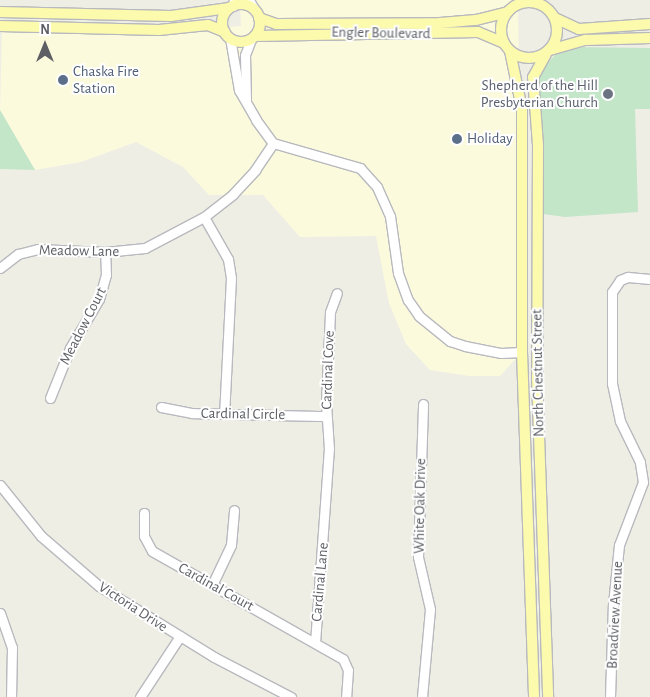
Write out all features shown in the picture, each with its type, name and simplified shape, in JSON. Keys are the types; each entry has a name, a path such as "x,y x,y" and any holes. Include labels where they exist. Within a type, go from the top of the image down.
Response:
{"main road":[{"path":"547,0 554,15 558,35 548,52"},
{"path":"650,24 579,29 554,15 538,3 518,3 507,12 501,27 504,43 510,51 530,59 586,40 650,38"},
{"path":"227,35 222,20 232,5"},
{"path":"0,12 171,16 232,5 246,5 254,9 260,27 253,38 242,42 208,25 159,30 0,26"},
{"name":"Engler Boulevard","path":"254,9 276,24 440,23 476,20 507,12"},
{"name":"Engler Boulevard","path":"253,38 337,32 478,32 504,43"},
{"name":"North Chestnut Street","path":"510,51 522,109 522,352 534,697"},
{"name":"North Chestnut Street","path":"548,52 533,77 538,145 537,377 548,697"}],"street":[{"path":"227,35 239,90 246,98 256,120 273,143 360,168 377,187 390,216 398,273 408,300 430,328 465,346 501,353 522,352"},
{"path":"246,98 245,55 253,38"},
{"name":"Meadow Lane","path":"0,268 18,254 38,249 106,252 144,248 204,218 244,182 273,143"},
{"path":"204,218 228,259 231,278 224,414"},
{"name":"Meadow Court","path":"50,398 70,348 101,294 106,276 106,252"},
{"name":"Broadview Avenue","path":"610,697 613,604 619,545 643,482 640,462 620,421 612,384 615,285 628,277 650,279"},
{"name":"Cardinal Cove","path":"330,449 326,416 330,312 337,293"},
{"name":"White Oak Drive","path":"422,697 430,609 418,556 423,404"},
{"name":"Cardinal Circle","path":"162,406 184,413 326,416"},
{"name":"Cardinal Lane","path":"330,449 315,643 346,663 346,697"},
{"name":"Victoria Drive","path":"0,485 41,536 100,586 180,636 291,697"},
{"path":"212,585 231,546 234,510"},
{"name":"Cardinal Court","path":"144,513 144,536 149,548 315,643"},
{"path":"0,613 12,647 11,697"},
{"path":"140,697 180,636"}],"shaded area":[{"path":"240,0 518,0 522,352 500,376 469,376 430,370 406,344 389,303 376,236 300,237 263,195 209,195 183,167 136,142 81,162 35,170 0,110 2,30 138,35 241,26"}],"green space":[{"path":"572,47 650,48 650,109 635,109 638,212 565,217 543,214 537,88 541,70 557,53"},
{"path":"0,110 35,170 0,169"}],"place":[{"name":"Chaska Fire Station","path":"63,80"},
{"name":"Shepherd of the Hill Presbyterian Church","path":"608,94"},
{"name":"Holiday","path":"457,139"}]}
